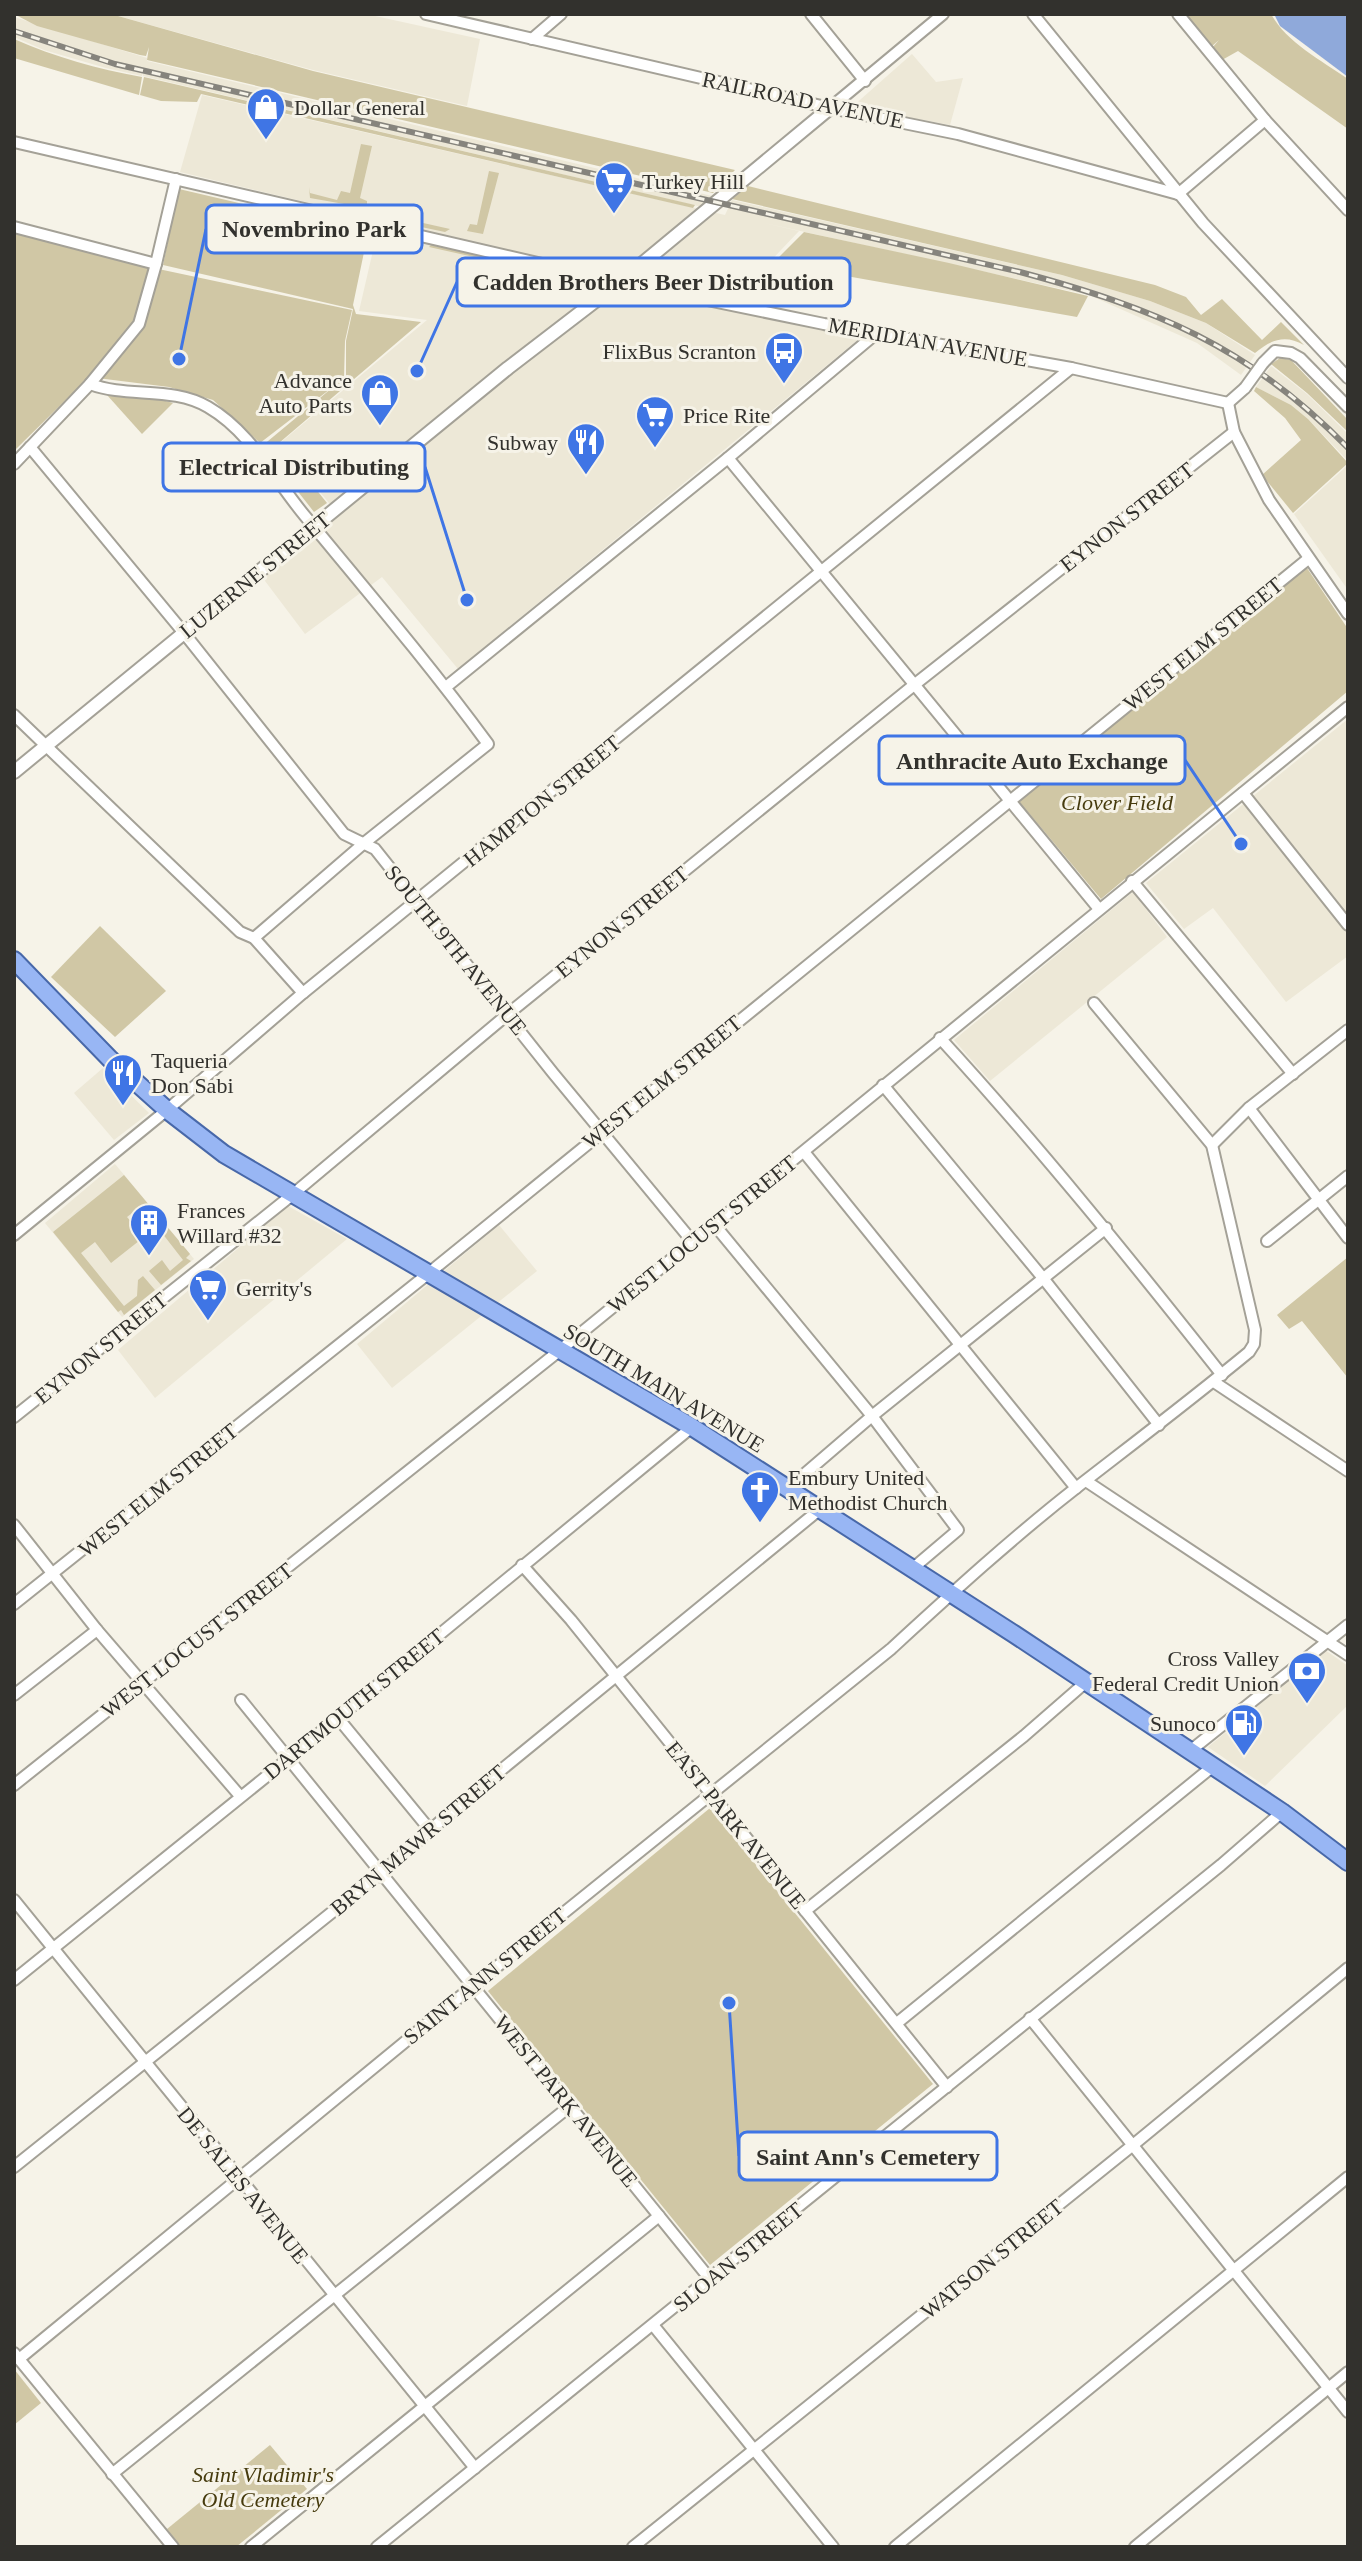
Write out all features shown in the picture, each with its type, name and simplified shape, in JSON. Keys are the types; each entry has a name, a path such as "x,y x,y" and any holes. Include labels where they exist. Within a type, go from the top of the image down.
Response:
{"main road":[{"name":"SOUTH MAIN AVENUE","path":"15,964 110,1059 167,1110 224,1154 692,1427 1086,1682 1282,1812 1348,1862"}],"street":[{"name":"RAILROAD AVENUE","path":"426,14 830,108 958,134 1178,194"},
{"path":"532,39 561,14"},
{"path":"811,14 865,81"},
{"name":"LUZERNE STREET","path":"14,772 514,363 620,282 943,14"},
{"path":"1033,14 1178,194 1348,378"},
{"path":"1178,14 1265,120 1348,210"},
{"path":"1178,194 1265,120"},
{"name":"MERIDIAN AVENUE","path":"14,142 620,282 1071,368 1228,403"},
{"path":"14,464 90,384 139,324 176,179"},
{"path":"14,227 156,264"},
{"path":"446,687 878,332"},
{"path":"1348,407 1300,358 1275,351 1245,388 1228,403 1234,432 1269,500 1348,614"},
{"name":"HAMPTON STREET","path":"14,1235 303,993 1071,368"},
{"path":"90,384 107,391 179,396 207,406 239,431 446,687 488,744 363,844 254,938"},
{"name":"EYNON STREET","path":"14,1417 292,1195 508,1014 914,685 1234,432"},
{"name":"SOUTH 9TH AVENUE","path":"30,447 344,834 375,849 692,1241"},
{"path":"728,458 1099,909"},
{"name":"WEST ELM STREET","path":"14,1604 429,1273 1308,559"},
{"name":"WEST LOCUST STREET","path":"14,1785 559,1351 1348,707"},
{"path":"14,715 240,932 254,938 303,993"},
{"path":"1243,793 1348,925"},
{"path":"1132,881 1293,1074"},
{"path":"1094,1003 1212,1145 1249,1108 1348,1030"},
{"path":"940,1038 1106,1228 1218,1378 1348,1471"},
{"path":"883,1085 1043,1278 1159,1425"},
{"path":"1249,1108 1348,1238"},
{"name":"SAINT ANN STREET","path":"17,2356 891,1649 1076,1488 1249,1352 1254,1344 1255,1330 1212,1145"},
{"path":"804,1152 1076,1488"},
{"path":"1267,1241 1348,1176"},
{"path":"713,1223 872,1416 958,1530 912,1569"},
{"path":"787,1489 872,1416 1106,1228"},
{"name":"DARTMOUTH STREET","path":"14,1980 692,1427"},
{"path":"1086,1481 1348,1655"},
{"name":"BRYN MAWR STREET","path":"14,2167 381,1873 819,1510"},
{"path":"14,1525 97,1630 240,1796"},
{"name":"EAST PARK AVENUE","path":"522,1565 571,1620 947,2087"},
{"path":"1190,1751 1348,1625"},
{"path":"14,1695 97,1630"},
{"path":"805,1911 1024,1736 1086,1682"},
{"name":"WEST PARK AVENUE","path":"241,1700 710,2279"},
{"path":"338,1718 430,1830"},
{"path":"897,2023 1212,1767"},
{"name":"SLOAN STREET","path":"377,2547 1221,1865 1282,1812"},
{"name":"DE SALES AVENUE","path":"14,1900 475,2468"},
{"name":"WATSON STREET","path":"633,2547 1348,1968"},
{"path":"1030,2018 1348,2412"},
{"path":"112,2474 570,2106"},
{"path":"895,2547 1348,2177"},
{"path":"251,2547 659,2216"},
{"path":"653,2325 833,2547"},
{"path":"17,2356 173,2547"},
{"path":"1135,2547 1348,2372"}],"shaded area":[{"path":"111,14 366,14 480,39 467,106 313,70"},
{"path":"14,17 147,58 147,61 712,196 702,207 143,76 143,72 142,76 106,68 44,50 14,37"},
{"path":"912,54 936,82 963,78 950,125 852,107"},
{"path":"202,95 725,215 732,200 1062,275 1150,301 1206,323 1255,355 1241,375 1197,343 1089,295 742,218 799,231 727,307 860,338 458,669 382,577 305,634 262,577 338,514 280,443 427,320 359,311 375,242 377,219 180,172"},
{"path":"1271,366 1307,394 1348,434 1348,461 1291,405 1256,387"},
{"path":"1348,465 1348,590 1294,514"},
{"path":"1348,719 1348,956 1286,1002 1213,908 1184,929 1146,883"},
{"path":"1133,892 1167,937 990,1081 954,1040"},
{"path":"103,1068 149,1113 114,1140 74,1093"},
{"path":"115,1164 194,1259 122,1317 45,1223"},
{"path":"288,1206 347,1239 155,1398 118,1350"},
{"path":"499,1225 537,1271 392,1388 357,1344"},
{"path":"1325,1650 1348,1666 1348,1705 1265,1786 1208,1747"}],"green space":[{"path":"14,14 111,14 313,71 735,170 713,193 147,60 149,47 146,56 140,55 37,26"},
{"path":"1185,14 1271,14 1295,42 1348,79 1348,129 1238,51 1222,60 1212,48 1219,40 1211,47"},
{"path":"14,39 76,62 142,77 139,95 14,58"},
{"path":"144,77 695,205 693,208 201,94 197,102 161,101 140,95"},
{"path":"361,144 372,146 360,198 367,201 367,208 310,198 309,187 310,193 337,200 341,191 350,193"},
{"path":"489,171 499,173 483,234 467,231 470,224 477,225"},
{"path":"748,186 1155,285 1186,297 1201,315 1222,299 1262,340 1281,322 1304,345 1284,339 1266,345 1255,353 1206,323 1150,301 1062,275 732,199"},
{"path":"179,189 368,233 353,305 356,314 421,322 279,443 327,503 314,512 262,446 338,383 260,443 213,400 169,387 89,377 14,451 14,232 149,267 352,310 345,341 346,377 346,341 353,309 163,265"},
{"path":"383,214 450,229 445,232 388,220"},
{"path":"804,232 1088,296 1077,317 773,263"},
{"path":"429,247 591,281 595,284"},
{"path":"1280,358 1291,360 1348,420 1348,432 1271,364"},
{"path":"1256,387 1291,405 1308,419 1348,463 1293,513 1262,475 1301,440 1285,418 1254,391"},
{"path":"107,395 158,399 173,403 142,434"},
{"name":"Clover Field","path":"1307,568 1348,629 1348,691 1101,899 1017,799"},
{"path":"100,926 166,991 115,1037 51,977"},
{"path":"124,1175 190,1254 186,1258 191,1261 161,1285 149,1271 162,1260 170,1271 183,1260 141,1206 127,1217 144,1237 111,1263 95,1242 81,1253 124,1306 137,1296 138,1280 143,1276 155,1290 124,1315 121,1310 118,1312 53,1232"},
{"path":"1348,1257 1348,1378 1302,1321 1289,1329 1277,1315"},
{"path":"710,1808 933,2084 710,2265 488,1991"},
{"path":"14,2369 41,2403 14,2425"},
{"name":"Saint Vladimir's Old Cemetery","path":"270,2445 307,2489 236,2547 181,2547 167,2529"}],"water":[{"path":"1274,14 1345,14 1348,17 1348,77 1280,26"}],"railway":[{"path":"14,31 115,64 1020,272 1114,300 1197,335 1236,357 1311,413 1348,448"}],"place":[{"name":"Dollar General","path":"266,141"},
{"name":"Turkey Hill","path":"614,215"},
{"name":"Novembrino Park","path":"179,359"},
{"name":"Cadden Brothers Beer Distribution","path":"417,371"},
{"name":"FlixBus Scranton","path":"784,385"},
{"name":"Advance Auto Parts","path":"380,427"},
{"name":"Price Rite","path":"655,449"},
{"name":"Subway","path":"586,476"},
{"name":"Electrical Distributing","path":"467,600"},
{"name":"Anthracite Auto Exchange","path":"1241,844"},
{"name":"Taqueria Don Sabi","path":"123,1107"},
{"name":"Frances Willard #32","path":"149,1257"},
{"name":"Gerrity's","path":"208,1322"},
{"name":"Embury United Methodist Church","path":"760,1524"},
{"name":"Cross Valley Federal Credit Union","path":"1307,1705"},
{"name":"Sunoco","path":"1244,1757"},
{"name":"Saint Ann's Cemetery","path":"729,2003"}]}
